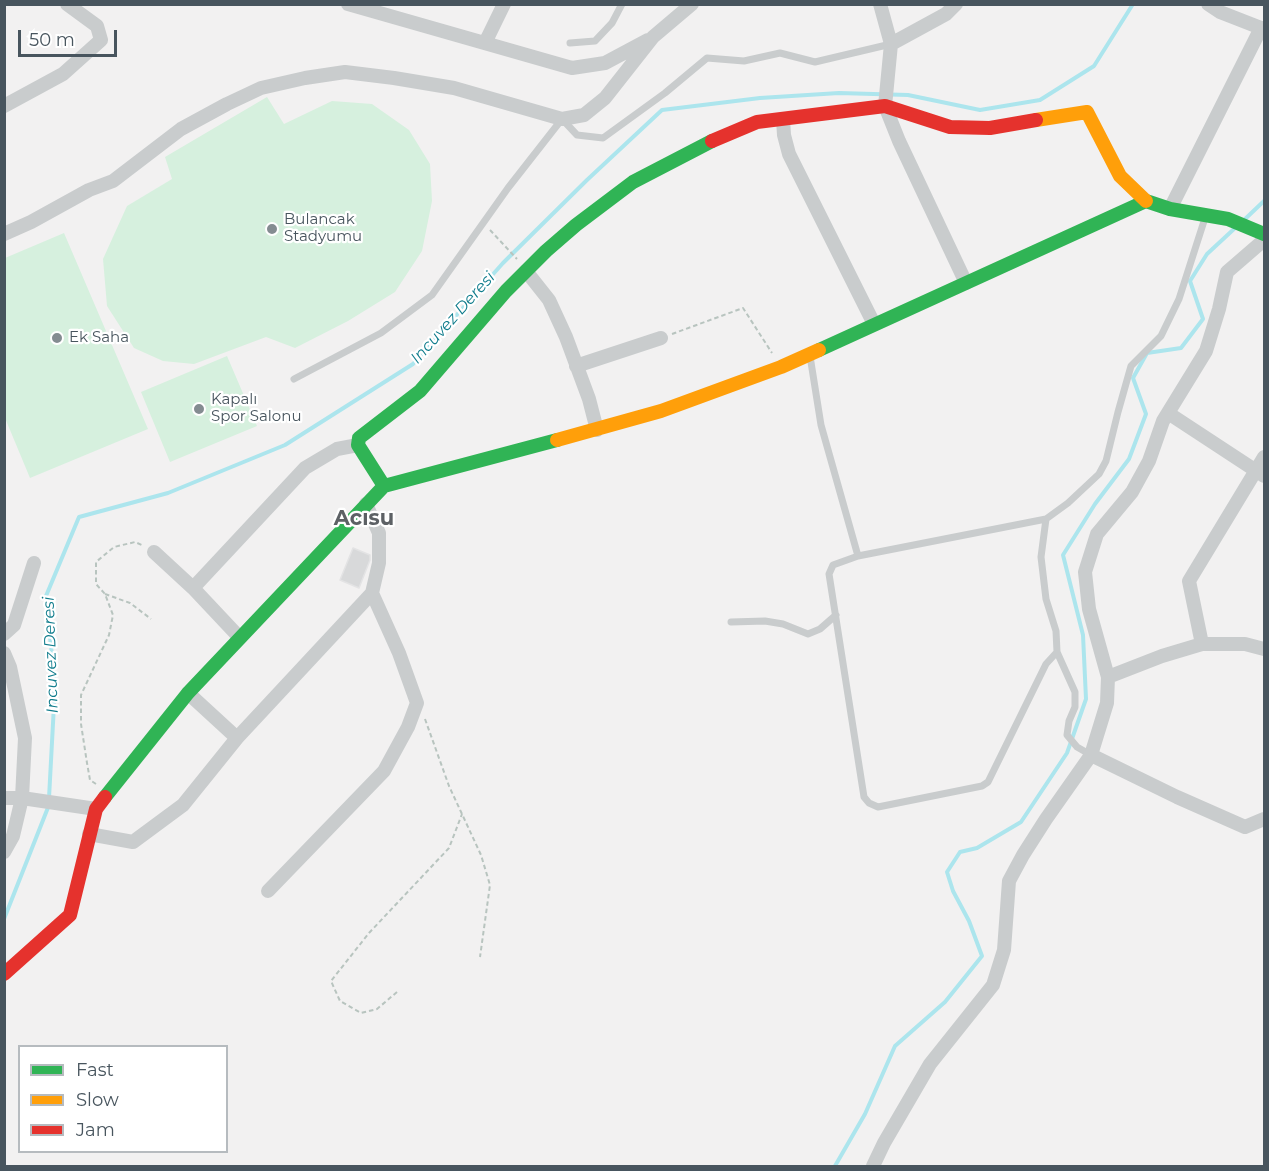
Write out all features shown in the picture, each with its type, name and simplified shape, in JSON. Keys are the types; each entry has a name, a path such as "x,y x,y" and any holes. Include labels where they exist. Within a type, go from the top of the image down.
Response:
{"street":[{"path":"4,106 63,74 101,40 97,26 67,4"},
{"path":"348,4 572,68 604,63 652,37 693,4"},
{"path":"485,42 504,4"},
{"path":"880,4 891,44 885,106 899,141 966,283"},
{"path":"891,44 946,14 957,4"},
{"path":"1170,209 1263,28 1220,12 1208,4"},
{"path":"4,234 89,190 113,181 181,129 261,88 345,72 454,88 562,118 584,115 605,98 652,37"},
{"path":"384,486 358,445 359,438 420,391 524,267 633,182 710,142 757,122 885,106 950,127 990,128 1087,112 1120,176 1146,201 1170,209 1228,219 1264,234"},
{"path":"783,119 789,154 874,324"},
{"path":"4,974 70,915 96,809 188,693 384,486 661,411 781,367 1146,201"},
{"path":"873,1167 884,1143 930,1064 993,985 1004,950 1009,881 1035,837 1091,755 1107,703 1108,677 1089,609 1085,572 1097,534 1132,492 1149,461 1163,421 1206,351 1227,272 1264,240"},
{"path":"524,267 549,300 589,399 597,430"},
{"path":"576,366 661,338"},
{"path":"1168,413 1260,473"},
{"path":"193,588 305,468 337,449 358,445"},
{"path":"1202,644 1189,580 1260,473 1264,457"},
{"path":"89,834 134,842 183,805 237,738 372,593 379,563 379,533 366,504"},
{"path":"154,552 193,588 240,638"},
{"path":"4,634 14,625 34,563"},
{"path":"268,891 384,771 408,727 417,703 399,653 372,593"},
{"path":"1108,677 1162,656 1202,644 1225,642 1264,649"},
{"path":"4,652 14,685 25,738 22,798 13,836 4,852"},
{"path":"188,693 237,738"},
{"path":"1091,755 1245,827 1264,819"},
{"path":"4,798 22,798 96,809"}],"lane":[{"path":"570,43 595,41 612,23 622,4"},
{"path":"294,379 381,333 432,295 508,188 562,118 577,135 603,138 665,93 707,58 744,61 780,53 815,62 891,44"},
{"path":"1057,652 1047,664 988,782 982,786 878,807 869,803 864,797 829,573 833,565 858,556 1046,519 1068,503 1099,474 1106,462 1131,366 1161,336 1175,308 1206,215"},
{"path":"809,354 821,425 858,556"},
{"path":"1046,519 1041,557 1046,599 1056,631 1057,652 1075,692 1075,707 1069,721 1067,735 1077,747 1091,755"},
{"path":"731,622 765,621 783,624 808,634 820,629 836,615"}],"path":[{"path":"495,235 524,267"},
{"path":"661,338 743,308 781,367"},
{"path":"109,793 90,780 81,724 81,695 109,635 113,615 105,594 96,584 96,562 114,547 135,542 154,552"},
{"path":"105,594 130,603 151,619"},
{"path":"417,703 429,729 449,786 481,855 490,885 480,957"},
{"path":"398,992 377,1009 361,1013 340,1001 331,981 369,933 449,848 462,814"}],"green space":[{"name":"Bulancak Stadyumu","path":"267,97 284,124 332,101 372,104 409,130 430,164 432,201 422,251 395,292 348,321 295,348 266,337 194,364 163,361 134,348 107,306 103,259 127,206 172,179 165,157"},
{"name":"Ek Saha","path":"64,233 148,429 30,478 5,418 5,258"},
{"name":"Kapalı Spor Salonu","path":"227,356 257,426 170,462 141,392"}],"building":[{"path":"353,548 370,555 359,588 340,580"}],"waterway":[{"name":"Incuvez Deresi","path":"49,798 55,686 46,596 79,517 168,493 285,445 413,364 503,263 662,110 760,98 839,93 908,95 980,110 1040,100 1094,66 1133,4"},
{"path":"1244,220 1264,201"},
{"path":"835,1166 865,1114 895,1046 945,1002 982,956 947,872 960,852 977,848 1021,822 1067,753 1086,699 1083,635 1063,555 1095,504 1129,459 1146,414 1133,378 1147,353 1181,348 1203,319 1190,281 1207,254 1234,229"},
{"name":"Incuvez Deresi","path":"4,919 49,805"}],"traffic: fast":[{"path":"384,486 358,445 359,438 420,391 506,291 576,225 633,182 712,141"},
{"path":"819,350 1146,201 1170,209 1228,219 1264,234"},
{"path":"105,797 188,693 384,486 557,440"}],"traffic: slow":[{"path":"1036,120 1087,112 1120,176 1146,201"},
{"path":"557,440 661,411 781,367 819,350"}],"traffic: jam":[{"path":"712,141 757,122 885,106 950,127 990,128 1036,120"},
{"path":"4,974 70,915 96,809 105,797"}],"place":[{"name":"Bulancak Stadyumu","path":"272,229"},
{"name":"Ek Saha","path":"57,338"},
{"name":"Kapalı Spor Salonu","path":"199,409"}],"district":[{"name":"Acısu","path":"364,519"}]}
